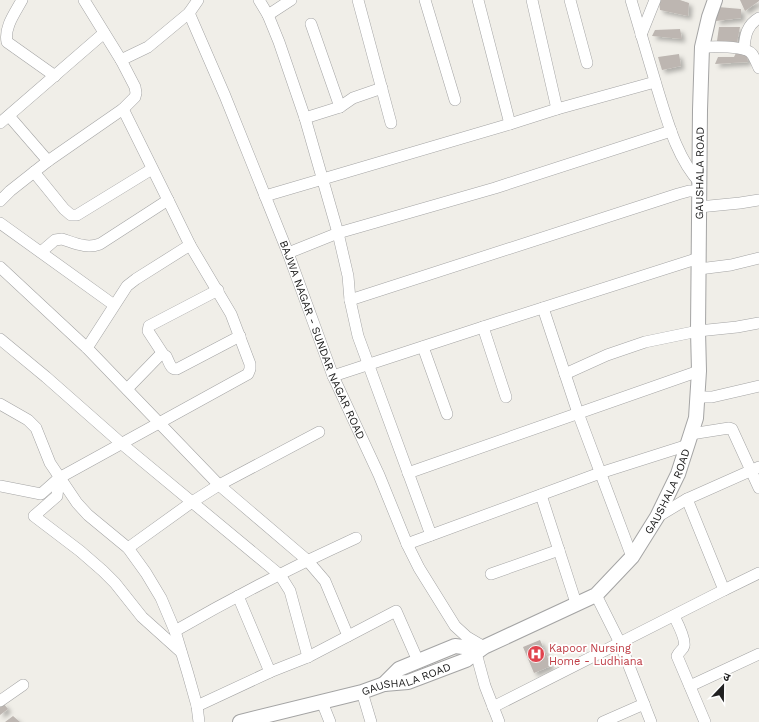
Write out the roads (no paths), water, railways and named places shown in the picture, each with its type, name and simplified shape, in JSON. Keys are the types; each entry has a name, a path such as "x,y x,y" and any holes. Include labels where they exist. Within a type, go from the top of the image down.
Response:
{"street":[{"path":"22,0 7,29 7,42 55,76"},
{"path":"0,201 34,172 123,109 132,101 136,93 135,87 121,60 84,0"},
{"path":"121,60 148,47 173,28 189,13 198,0"},
{"path":"259,0 268,15 279,42 305,118 338,233 348,276 350,300 357,332 431,535"},
{"path":"268,15 291,0"},
{"path":"358,0 391,123"},
{"path":"425,0 455,100"},
{"path":"478,0 510,124"},
{"path":"532,0 557,109"},
{"path":"570,0 587,63"},
{"path":"350,300 700,187 683,160 671,131 631,0"},
{"path":"642,35 655,0"},
{"name":"GAUSHALA ROAD","path":"247,721 362,692 384,684 408,682 477,652 576,603 596,595 632,557 657,517 678,474 696,418 699,371 699,207 702,47 709,17 715,0"},
{"name":"BAJWA NAGAR - SUNDAR NAGAR ROAD","path":"189,13 225,96 288,253 333,376 379,475 407,544 419,568 455,626 466,637 477,652"},
{"path":"744,49 745,36 748,28 759,18"},
{"path":"311,24 340,107"},
{"path":"48,162 3,120 104,33"},
{"path":"702,47 744,49 752,54 759,68"},
{"path":"265,196 557,109 656,82"},
{"path":"305,118 340,107 353,98 382,88"},
{"path":"0,486 41,494 59,478 248,374 250,369 250,364 232,314 190,244 123,109"},
{"path":"288,253 338,233 495,188 671,131"},
{"path":"34,172 64,209 71,215 76,215 152,169"},
{"path":"41,252 55,240 62,238 90,247 100,244 168,200"},
{"path":"699,207 759,200"},
{"path":"0,222 114,305"},
{"path":"87,348 127,286 190,244"},
{"path":"333,376 482,327 699,263 731,265 759,258"},
{"path":"0,267 87,348 219,485 307,560 325,581 348,636"},
{"path":"218,290 149,326 148,331 163,354 166,356 170,366 175,369 240,336"},
{"path":"544,308 578,413 632,557"},
{"path":"565,374 607,355 644,342 698,331 737,327 759,322"},
{"path":"482,327 506,397"},
{"path":"0,339 46,377 122,444 280,575 290,591 308,657"},
{"path":"423,347 447,414"},
{"path":"127,389 163,354"},
{"path":"408,473 699,371"},
{"path":"698,397 712,397 759,386"},
{"path":"0,404 28,420 36,428 50,463 76,503 88,515 128,548 138,560 161,598 175,631 199,722"},
{"path":"407,544 690,440 731,428 755,469 759,488"},
{"path":"128,548 192,502 219,485 319,432"},
{"path":"657,517 687,499 755,469"},
{"path":"59,478 58,496 34,516 80,551 103,571 115,583 142,617 181,652"},
{"path":"541,495 576,603"},
{"path":"687,499 724,590"},
{"path":"175,631 307,560 356,538"},
{"path":"491,574 558,550"},
{"path":"493,707 759,573"},
{"path":"596,595 620,643 651,722"},
{"path":"238,596 270,672"},
{"path":"196,706 270,672 308,657 396,611 418,661"},
{"path":"674,616 685,642 683,648 679,651 677,656 705,722"},
{"path":"384,684 399,669 455,646 477,652 481,674 499,722"},
{"path":"690,686 759,654"},
{"path":"0,701 23,685"},
{"path":"362,692 371,722"},
{"path":"322,702 330,722"},
{"path":"603,722 644,704"}],"place":[{"name":"Kapoor Nursing Home - Ludhiana","path":"536,654"}]}
